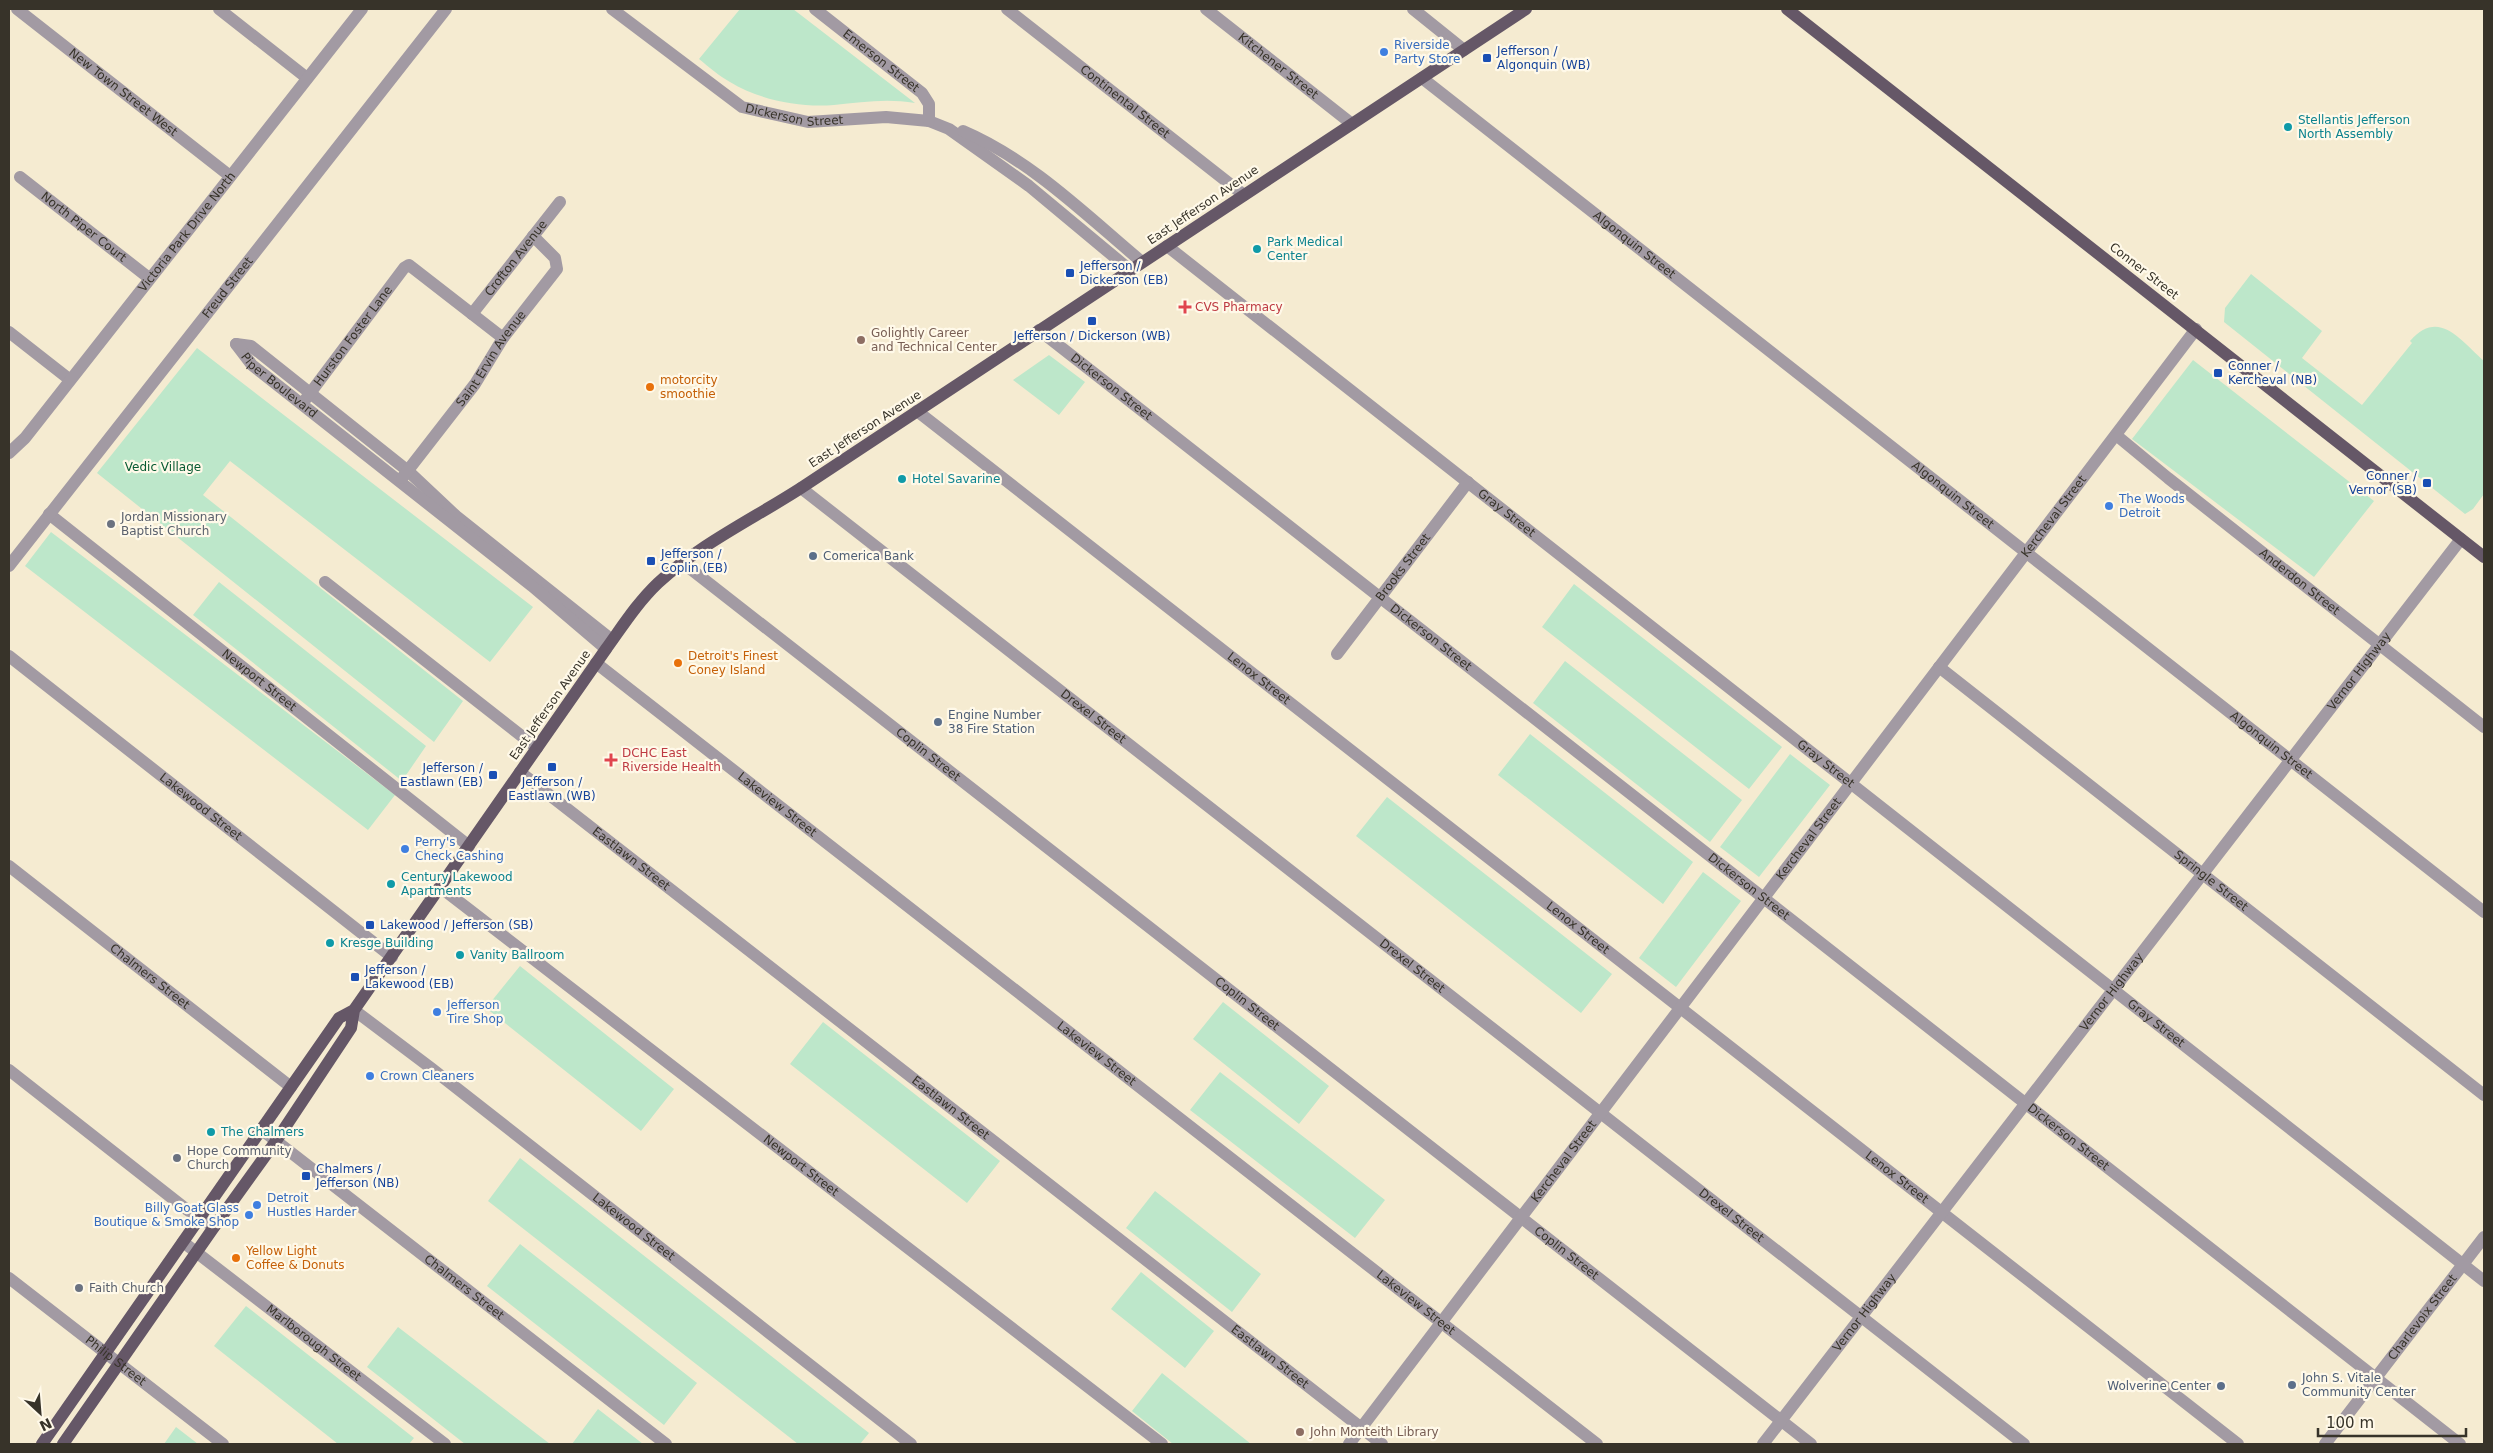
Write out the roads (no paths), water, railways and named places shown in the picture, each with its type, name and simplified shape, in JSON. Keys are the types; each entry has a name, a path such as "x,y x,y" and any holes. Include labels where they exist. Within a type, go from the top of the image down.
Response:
{"main road":[{"name":"East Jefferson Avenue","path":"63,1444 276,1141 351,1028 354,1010 643,598 683,562 801,488 1526,9"},
{"name":"Conner Street","path":"1787,9 2484,557"},
{"name":"East Jefferson Avenue","path":"42,1444 338,1018 354,1010"}],"street":[{"name":"New Town Street West","path":"17,9 230,176"},
{"path":"219,9 307,78"},
{"name":"Victoria Park Drive North","path":"9,453 25,438 69,379 362,9"},
{"name":"Freud Street","path":"9,566 446,9"},
{"name":"Dickerson Street","path":"612,9 742,107 808,122 886,117 929,122 959,129 970,134 1034,172 1142,262"},
{"name":"Emerson Street","path":"815,9 922,93 929,104 929,122"},
{"name":"Continental Street","path":"1007,9 1244,195"},
{"name":"Kitchener Street","path":"1206,9 1352,124"},
{"path":"1413,9 1464,50"},
{"name":"Algonquin Street","path":"1422,78 2484,912"},
{"name":"Dickerson Street","path":"949,128 1029,186 1130,270"},
{"name":"North Piper Court","path":"20,177 149,278"},
{"name":"Crofton Avenue","path":"472,314 560,202"},
{"name":"Saint Ervin Avenue","path":"399,482 475,384 503,338 557,269 555,258 533,236"},
{"name":"Gray Street","path":"1167,246 2484,1281"},
{"name":"Hurston Foster Lane","path":"306,399 404,268 409,265 472,314"},
{"path":"472,314 503,338"},
{"name":"Kercheval Street","path":"1349,1444 2196,329"},
{"name":"Dickerson Street","path":"1039,330 2460,1444"},
{"path":"9,332 69,379"},
{"name":"Piper Boulevard","path":"609,645 399,482 306,399 251,346 236,344 252,365 306,399 408,471 456,516 609,645"},
{"name":"Lenox Street","path":"917,411 2238,1444"},
{"name":"Anderdon Street","path":"2116,435 2484,727"},
{"name":"Brooks Street","path":"1337,654 1468,482"},
{"name":"Drexel Street","path":"801,488 2024,1444"},
{"name":"Newport Street","path":"49,514 469,846"},
{"name":"Vernor Highway","path":"1763,1444 2461,539"},
{"name":"Coplin Street","path":"683,562 1811,1444"},
{"path":"325,582 537,748"},
{"name":"Lakewood Street","path":"9,656 392,957"},
{"name":"Lakeview Street","path":"596,663 1597,1444"},
{"name":"Springle Street","path":"1939,667 2484,1095"},
{"name":"Eastlawn Street","path":"520,772 1382,1444"},
{"name":"Chalmers Street","path":"9,866 291,1087"},
{"name":"Newport Street","path":"440,887 1162,1444"},
{"name":"Lakewood Street","path":"354,1010 431,1068 911,1444"},
{"path":"9,1070 199,1218 214,1227"},
{"name":"Chalmers Street","path":"262,1130 666,1444"},
{"name":"Charlevoix Street","path":"2325,1444 2484,1237"},
{"name":"Marlborough Street","path":"183,1242 445,1444"},
{"name":"Philip Street","path":"9,1278 223,1444"}],"place":[{"name":"Riverside Party Store","path":"1384,52"},
{"name":"Jefferson / Algonquin (WB)","path":"1487,58"},
{"name":"Stellantis Jefferson North Assembly","path":"2288,127"},
{"name":"Park Medical Center","path":"1257,249"},
{"name":"Jefferson / Dickerson (EB)","path":"1070,273"},
{"name":"CVS Pharmacy","path":"1185,307"},
{"name":"Jefferson / Dickerson (WB)","path":"1092,321"},
{"name":"Golightly Career and Technical Center","path":"861,340"},
{"name":"Conner / Kercheval (NB)","path":"2218,373"},
{"name":"motorcity smoothie","path":"650,387"},
{"name":"Hotel Savarine","path":"902,479"},
{"name":"Conner / Vernor (SB)","path":"2427,483"},
{"name":"The Woods Detroit","path":"2109,506"},
{"name":"Jordan Missionary Baptist Church","path":"111,524"},
{"name":"Comerica Bank","path":"813,556"},
{"name":"Jefferson / Coplin (EB)","path":"651,561"},
{"name":"Detroit's Finest Coney Island","path":"678,663"},
{"name":"Engine Number 38 Fire Station","path":"938,722"},
{"name":"DCHC East Riverside Health","path":"611,760"},
{"name":"Jefferson / Eastlawn (WB)","path":"552,767"},
{"name":"Jefferson / Eastlawn (EB)","path":"493,775"},
{"name":"Perry's Check Cashing","path":"405,849"},
{"name":"Century Lakewood Apartments","path":"391,884"},
{"name":"Lakewood / Jefferson (SB)","path":"370,925"},
{"name":"Kresge Building","path":"330,943"},
{"name":"Vanity Ballroom","path":"460,955"},
{"name":"Jefferson / Lakewood (EB)","path":"355,977"},
{"name":"Jefferson Tire Shop","path":"437,1012"},
{"name":"Crown Cleaners","path":"370,1076"},
{"name":"The Chalmers","path":"211,1132"},
{"name":"Hope Community Church","path":"177,1158"},
{"name":"Chalmers / Jefferson (NB)","path":"306,1176"},
{"name":"Detroit Hustles Harder","path":"257,1205"},
{"name":"Billy Goat Glass Boutique & Smoke Shop","path":"249,1215"},
{"name":"Yellow Light Coffee & Donuts","path":"236,1258"},
{"name":"Faith Church","path":"79,1288"},
{"name":"John S. Vitale Community Center","path":"2292,1385"},
{"name":"Wolverine Center","path":"2221,1386"},
{"name":"John Monteith Library","path":"1300,1432"}],"park label":[{"name":"Vedic Village","path":"163,467"}]}
